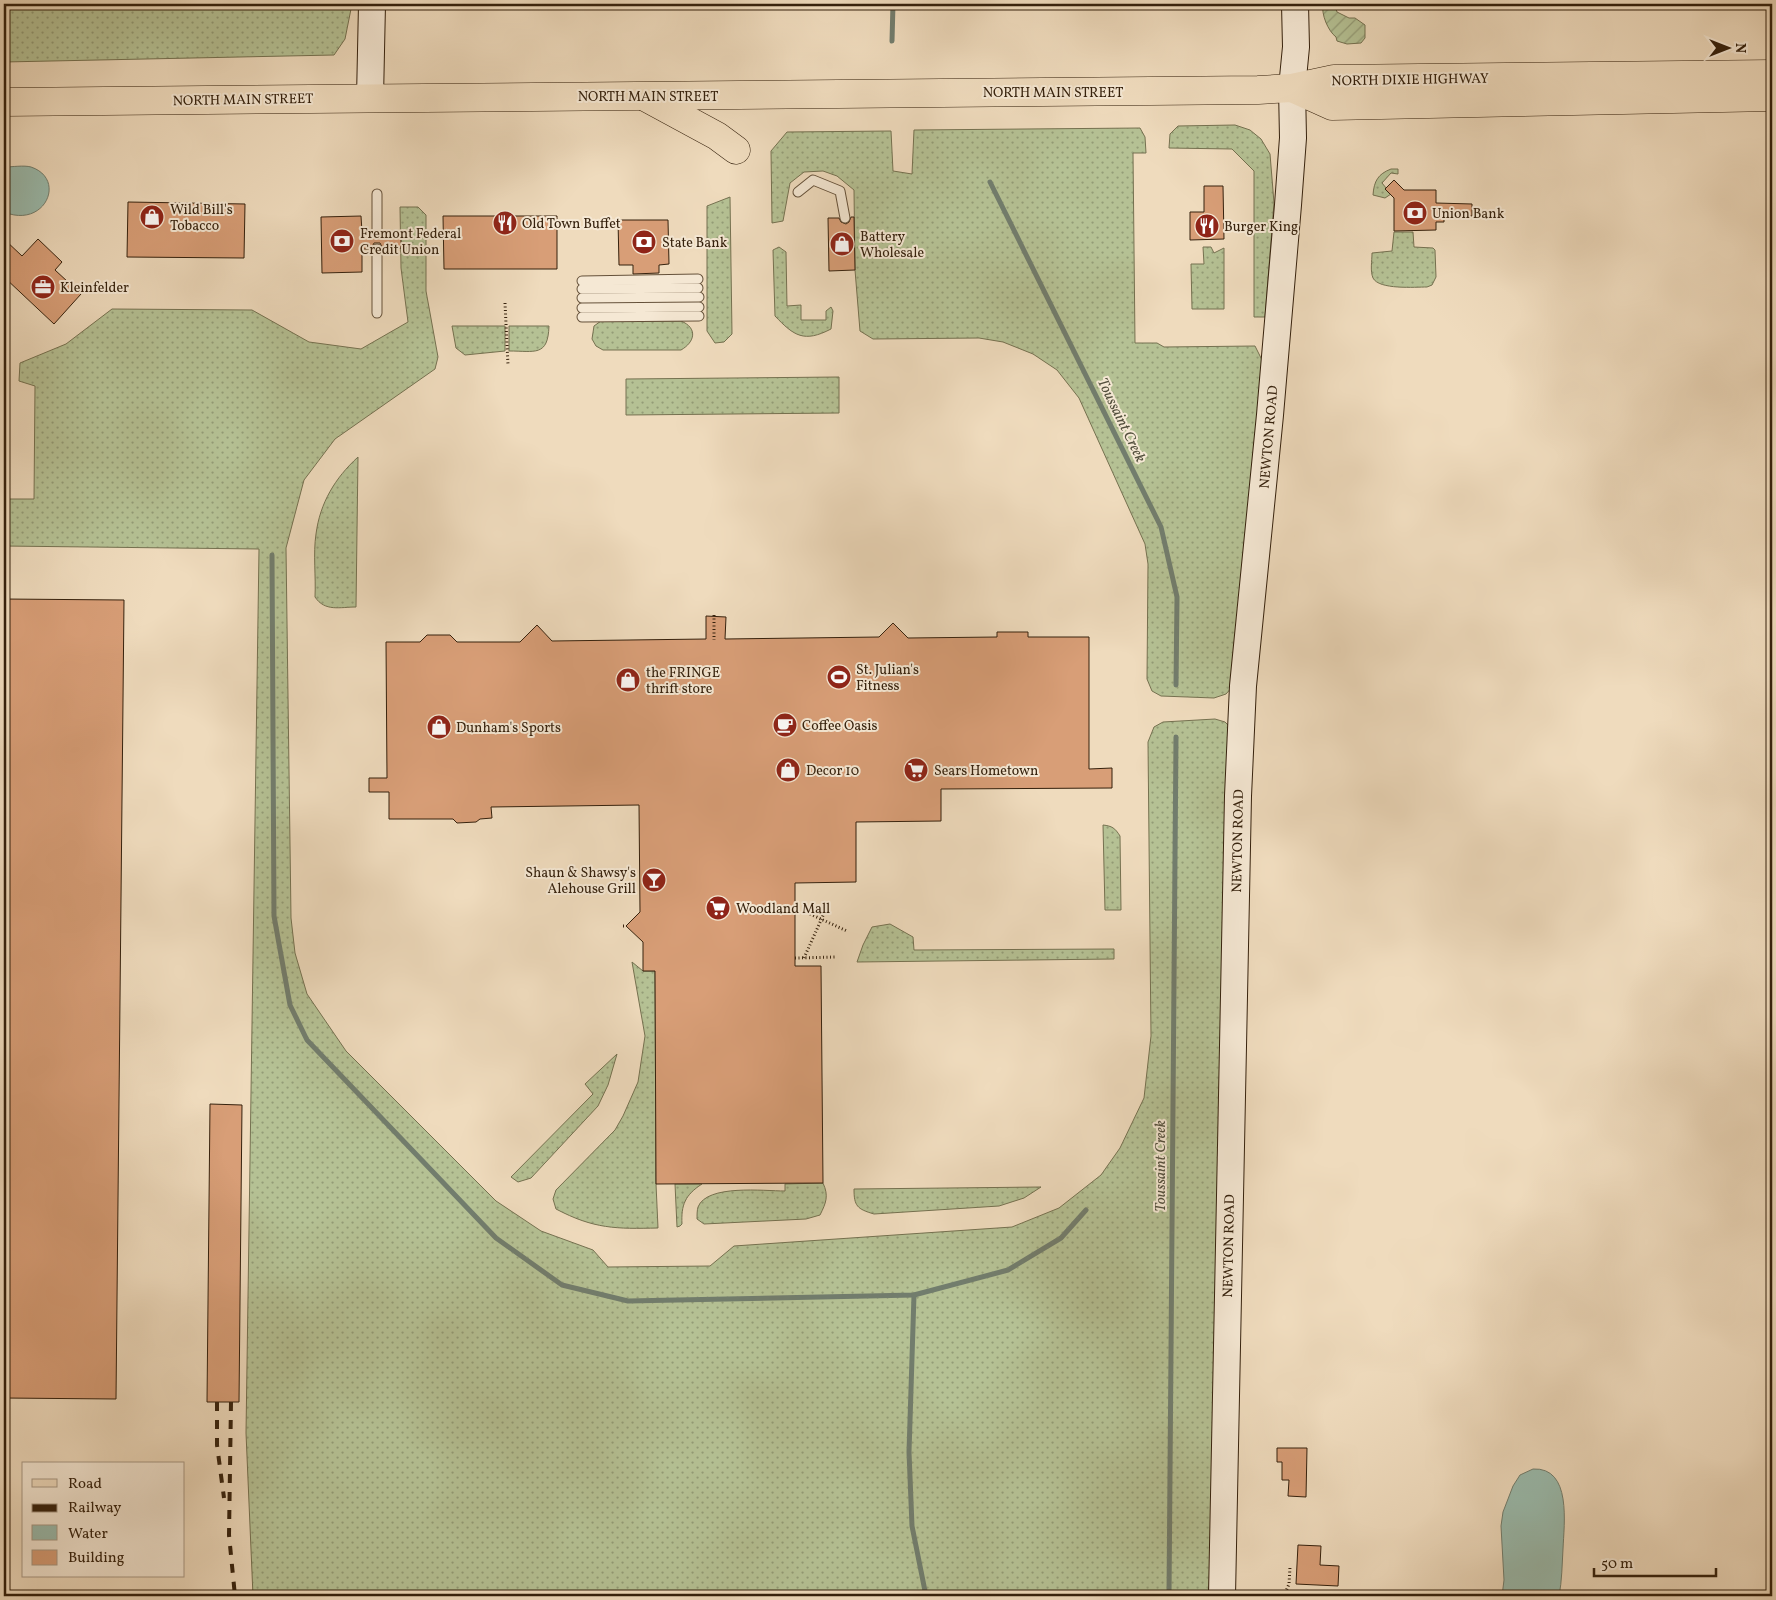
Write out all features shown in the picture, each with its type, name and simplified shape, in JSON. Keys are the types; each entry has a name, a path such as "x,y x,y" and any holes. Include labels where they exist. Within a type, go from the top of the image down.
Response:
{"main road":[{"name":"NORTH DIXIE HIGHWAY","path":"1292,88 1334,79 1772,74"},
{"name":"NORTH MAIN STREET","path":"4,102 1248,90 1292,88"},
{"name":"NORTH DIXIE HIGHWAY","path":"1292,88 1332,106 1772,97"},
{"path":"641,96 717,136 736,150"}],"street":[{"path":"370,98 372,4"},
{"name":"NEWTON ROAD","path":"1222,1596 1238,806 1243,686 1270,415 1288,205 1293,138 1292,88 1296,47 1295,4"}],"lane":[{"path":"798,192 813,180 840,191 844,218"},
{"path":"377,232 378,194"},
{"path":"377,249 377,313"},
{"path":"698,288 582,289 698,288"},
{"path":"582,312 698,312"}],"path":[{"path":"4,303 6,305 7,366"},
{"path":"504,304 508,365"},
{"path":"714,615 714,640"},
{"path":"804,958 826,909"},
{"path":"810,914 847,930"},
{"path":"795,958 836,957"},
{"path":"1284,1596 1289,1584 1290,1566"}],"green space":[{"path":"4,4 352,4 345,39 334,55 4,62"},
{"path":"1323,4 1334,4 1337,12 1349,18 1355,18 1365,25 1365,38 1361,43 1347,44 1337,41 1326,22"},
{"path":"1235,125 1250,130 1261,139 1270,154 1274,203 1265,317 1254,317 1254,171 1232,149 1169,148 1170,134 1178,126"},
{"path":"1140,128 1145,137 1146,153 1133,153 1135,343 1157,343 1164,347 1255,346 1262,360 1234,685 1226,694 1214,698 1161,696 1152,691 1147,679 1148,564 1145,544 1079,398 1057,370 1033,354 1003,342 979,338 873,339 860,331 855,270 854,190 837,176 823,171 804,172 790,183 783,221 772,223 771,151 787,132 891,131 893,171 912,174 914,130"},
{"path":"1391,169 1398,169 1398,174 1391,173 1382,183 1391,194 1385,198 1373,195 1374,186 1378,179 1383,173"},
{"path":"730,197 732,334 724,342 715,343 707,331 707,206"},
{"path":"400,207 418,207 426,215 426,291 438,357 435,369 335,439 304,480 286,548 291,918 295,953 307,994 346,1051 496,1201 541,1231 593,1250 608,1267 710,1266 734,1246 1012,1227 1059,1208 1101,1175 1120,1148 1144,1098 1151,1036 1148,742 1154,727 1163,722 1215,719 1225,722 1231,728 1217,1596 253,1596 246,1433 259,549 4,546 4,499 34,499 35,386 19,381 20,363 66,344 112,309 252,310 309,342 361,349 408,322 401,268"},
{"path":"1394,232 1413,232 1414,247 1433,248 1435,250 1436,277 1432,285 1427,287 1390,286 1377,282 1373,278 1371,269 1372,253 1392,251"},
{"path":"779,247 786,252 787,306 801,305 801,320 826,320 826,311 831,307 833,311 831,329 814,336 800,335 794,333 775,316 773,250"},
{"path":"1203,247 1211,247 1214,253 1224,248 1224,309 1192,309 1191,264 1204,264"},
{"path":"601,321 681,321 690,327 693,335 686,347 681,350 603,350 596,346 592,339 594,326"},
{"path":"452,326 505,326 505,351 465,355 456,348"},
{"path":"509,326 549,326 546,343 543,348 538,350 509,351"},
{"path":"839,377 839,413 626,415 626,379"},
{"path":"358,457 356,607 328,607 319,602 315,597 315,549 318,523 325,502 336,482"},
{"path":"1103,825 1113,828 1120,836 1121,910 1105,910"},
{"path":"890,924 913,937 914,950 1114,949 1114,959 857,962 872,927"},
{"path":"632,962 643,971 655,971 658,1228 617,1228 582,1221 556,1209 553,1199 556,1190 615,1130 638,1082 645,1036"},
{"path":"617,1054 608,1085 598,1106 531,1178 518,1182 511,1177 593,1094 585,1084"},
{"path":"823,1183 826,1196 822,1211 820,1215 806,1219 704,1224 697,1219 698,1207 703,1200 712,1195 737,1190 785,1191 785,1184"},
{"path":"675,1184 702,1184 685,1201 682,1211 682,1224 677,1227"},
{"path":"1041,1187 1024,1198 999,1206 874,1214 858,1206 854,1189"}],"water":[{"path":"28,166 42,173 48,181 49,191 46,200 40,208 31,214 18,215 4,212 4,167"},
{"path":"1533,1469 1546,1471 1554,1477 1560,1487 1563,1499 1564,1526 1559,1596 1502,1596 1504,1580 1501,1526 1503,1512 1513,1486 1520,1475"}],"building":[{"name":"Union Bank","path":"1394,180 1404,190 1436,190 1436,203 1472,204 1472,216 1444,216 1444,222 1436,222 1436,230 1394,231 1394,198 1385,189"},
{"name":"Burger King","path":"1204,186 1223,186 1224,239 1190,240 1190,212 1204,212"},
{"path":"128,202 245,204 244,258 127,257"},
{"name":"Fremont Federal Credit Union","path":"361,216 362,232 371,232 374,238 381,237 383,232 401,232 401,248 383,249 380,243 374,243 371,249 362,249 362,272 322,273 321,217"},
{"path":"443,216 557,216 557,269 444,269"},
{"name":"Battery Wholesale","path":"851,217 854,217 855,270 829,271 828,218 839,218 841,222 846,224"},
{"name":"State Bank","path":"618,220 668,220 669,264 659,265 659,273 633,274 633,265 619,265"},
{"name":"Kleinfelder","path":"4,239 22,256 38,239 62,262 55,270 81,294 54,324 4,277"},
{"path":"4,599 124,600 116,1399 4,1398"},
{"name":"Woodland Mall","path":"706,616 726,617 725,639 879,637 893,623 908,638 997,637 997,632 1028,632 1028,637 1089,637 1089,769 1112,768 1112,788 941,789 941,821 856,822 856,882 795,883 795,966 821,966 823,1183 656,1184 655,971 643,971 643,942 626,926 640,912 639,805 491,807 492,818 480,819 476,822 457,823 453,819 389,819 389,792 369,792 369,778 387,778 386,642 420,642 427,635 450,635 457,642 520,642 537,625 552,641 706,639"},
{"path":"210,1104 242,1105 239,1402 207,1402"},
{"path":"1277,1448 1307,1448 1306,1497 1288,1496 1289,1480 1282,1480 1282,1462 1277,1462"},
{"path":"1298,1545 1321,1546 1320,1565 1339,1566 1338,1586 1296,1584"}],"waterway":[{"name":"Toussaint Creek","path":"892,41 893,4"},
{"name":"Toussaint Creek","path":"990,182 1161,527 1177,597 1176,685"},
{"path":"272,555 274,916 290,1005 307,1040 496,1238 562,1285 628,1301 914,1295 1008,1270 1061,1238 1086,1210"},
{"name":"Toussaint Creek","path":"1169,1596 1176,737"},
{"path":"914,1295 909,1452 912,1526 926,1596"}],"railway":[{"path":"217,1402 217,1445 224,1498"},
{"path":"231,1402 229,1535 235,1596"}],"place":[{"name":"Union Bank","path":"1415,213"},
{"name":"Wild Bill's Tobacco","path":"152,217"},
{"name":"Old Town Buffet","path":"505,223"},
{"name":"Burger King","path":"1207,226"},
{"name":"Fremont Federal Credit Union","path":"342,241"},
{"name":"State Bank","path":"644,242"},
{"name":"Battery Wholesale","path":"842,244"},
{"name":"Kleinfelder","path":"43,287"},
{"name":"St. Julian's Fitness","path":"839,677"},
{"name":"the FRINGE thrift store","path":"628,680"},
{"name":"Coffee Oasis","path":"785,725"},
{"name":"Dunham's Sports","path":"439,727"},
{"name":"Decor 10","path":"788,770"},
{"name":"Sears Hometown","path":"916,770"},
{"name":"Shaun & Shawsy's Alehouse Grill","path":"654,880"},
{"name":"Woodland Mall","path":"718,908"}]}
